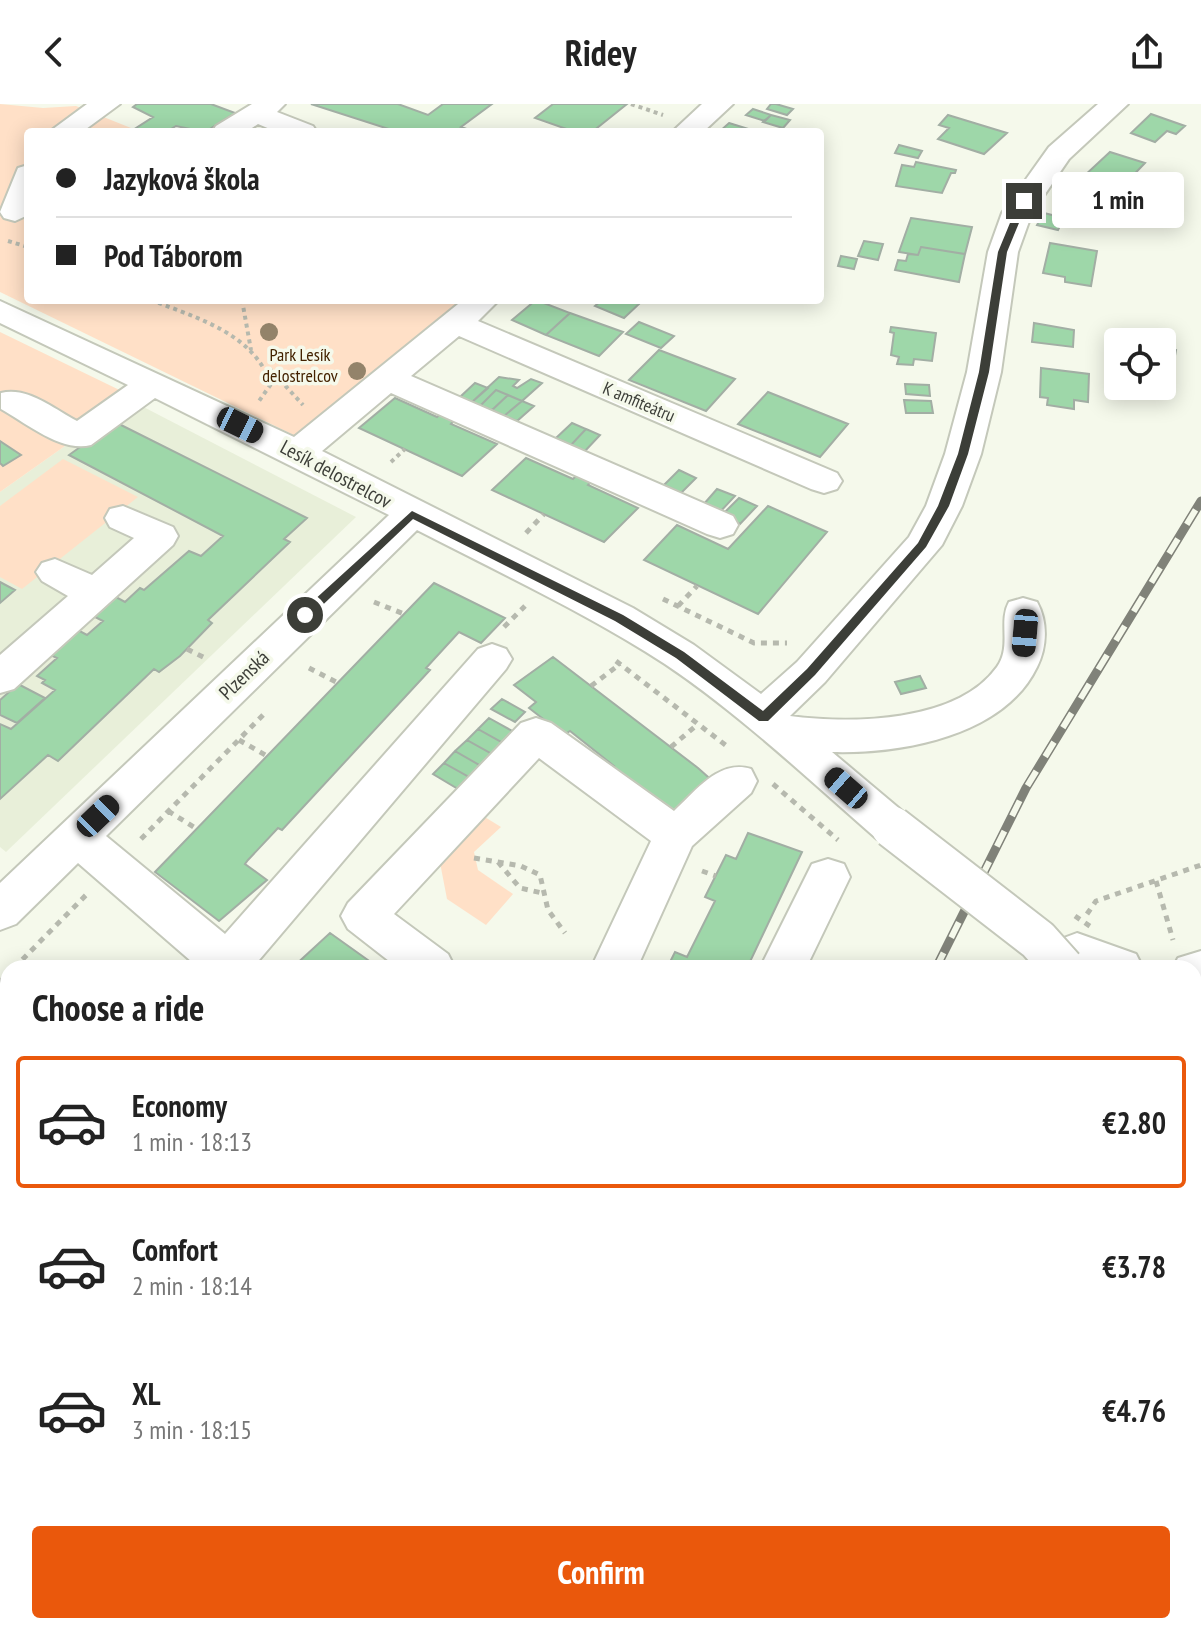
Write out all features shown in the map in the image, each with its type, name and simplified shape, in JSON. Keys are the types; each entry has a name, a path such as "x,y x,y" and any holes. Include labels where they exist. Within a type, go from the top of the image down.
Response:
{"street":[{"path":"69,128 106,104"},
{"path":"675,124 719,104"},
{"path":"1023,612 1023,655 1014,674 996,695 972,708 929,724 849,737 771,724 811,672 923,545 944,506 963,454 984,372 1003,252 1017,213 1035,183 1059,153 1114,104"},
{"path":"233,128 264,109 296,128"},
{"path":"14,214 24,185"},
{"path":"309,443 478,304"},
{"name":"Lesík delostrelcov","path":"0,311 153,383 309,443 412,514 619,618 680,655 771,724 892,827 1064,960"},
{"name":"K amfiteátru","path":"455,323 824,481"},
{"path":"388,379 720,525"},
{"path":"13,401 79,437 153,383"},
{"name":"Plzenská","path":"0,911 76,836 352,597 412,514"},
{"path":"0,678 15,641 95,593 160,536 123,518"},
{"path":"55,572 95,593"},
{"path":"234,960 492,659"},
{"path":"422,960 364,916 536,734 675,835"},
{"path":"618,960 675,835 744,769"},
{"path":"76,836 222,960"},
{"path":"787,960 836,862"}],"path":[{"path":"631,104 675,124"},
{"path":"160,304 238,339 295,393 309,443"},
{"path":"243,304 251,352"},
{"path":"258,402 271,384 268,368"},
{"path":"387,466 405,449"},
{"path":"526,533 544,514"},
{"path":"678,606 697,586"},
{"path":"352,597 375,600"},
{"path":"352,597 375,600 404,614"},
{"path":"513,598 535,610"},
{"path":"187,649 208,660"},
{"path":"299,678 320,657"},
{"path":"611,658 698,724 836,862"},
{"path":"591,686 620,664"},
{"path":"309,668 338,683"},
{"path":"22,960 269,709"},
{"path":"671,747 698,724"},
{"path":"239,740 267,756"},
{"path":"168,811 197,829"},
{"path":"442,833 464,855 521,866 540,875 544,880 542,893 556,927 565,933"},
{"path":"498,862 520,888 542,893"},
{"path":"1096,901 1201,865"},
{"path":"1156,881 1189,960"}],"shaded area":[{"path":"130,400 356,517 6,852 0,847 0,492"}],"green space":[{"name":"Park Lesík delostrelcov","path":"0,104 43,108 76,106 131,128 24,128 24,304 0,292"},
{"name":"Park Lesík delostrelcov","path":"25,304 479,304 310,443"},
{"path":"0,332 138,399 130,400 0,492"},
{"path":"63,459 138,497 22,589 0,577 0,506"},
{"path":"475,811 501,827 474,852 478,870 513,894 486,925 447,899 437,847"}],"building":[{"path":"137,104 211,104 235,113 211,128 136,128 153,117 133,107"},
{"path":"311,104 398,104 428,115 443,104 492,104 461,127 464,128 386,128"},
{"path":"553,104 627,104 597,128 564,128 535,118"},
{"path":"771,104 793,109 787,115 767,109"},
{"path":"753,109 771,115 765,121 746,115"},
{"path":"1151,114 1185,126 1176,134 1167,131 1155,142 1131,133"},
{"path":"771,115 790,120 783,128 763,122"},
{"path":"948,115 1007,133 984,154 938,139 949,128 939,125"},
{"path":"729,123 745,128 723,128"},
{"path":"899,145 922,151 918,158 895,153"},
{"path":"1110,152 1145,163 1120,189 1084,176"},
{"path":"916,162 956,170 951,173 942,193 896,186 902,165 914,167"},
{"path":"1082,187 1124,197 1109,223 1079,215 1082,210 1069,206"},
{"path":"1044,213 1064,218 1058,230 1037,225"},
{"path":"911,218 972,227 965,254 921,247 918,255 899,252"},
{"path":"864,241 883,244 878,260 858,256"},
{"path":"1050,243 1097,251 1091,286 1065,282 1065,277 1043,273"},
{"path":"921,247 965,254 959,282 895,270 898,260 906,261 908,254 918,255"},
{"path":"841,256 857,259 854,269 838,266"},
{"path":"531,304 546,304 570,313 546,335 512,320"},
{"path":"597,304 639,304 624,318 595,306"},
{"path":"570,313 623,332 599,356 546,335"},
{"path":"639,322 674,336 661,348 626,334"},
{"path":"1034,323 1074,330 1073,347 1032,342"},
{"path":"891,327 936,333 932,361 914,359 913,365 897,364 899,357 891,355 894,333 890,332"},
{"path":"659,350 735,379 706,411 629,380"},
{"path":"1041,368 1089,374 1088,402 1074,400 1074,409 1047,405 1048,398 1040,397"},
{"path":"499,377 519,380 513,386 517,388 531,379 542,383 522,401 496,390 480,406 472,402"},
{"path":"475,383 488,388 472,402 460,397"},
{"path":"905,384 929,385 930,396 906,394"},
{"path":"496,390 508,395 492,410 480,406"},
{"path":"768,392 848,424 820,457 738,424"},
{"path":"508,395 522,401 504,416 492,410"},
{"path":"395,398 437,417 441,414 455,420 451,424 497,444 462,476 359,428"},
{"path":"904,400 931,401 933,413 906,413"},
{"path":"522,401 534,406 517,421 504,416"},
{"path":"115,422 307,518 284,539 290,542 208,620 212,623 180,656 159,672 154,669 58,761 48,755 0,799 0,724 11,729 55,690 42,683 45,680 37,676 57,658 44,652 72,627 87,635 103,621 93,616 114,596 125,602 140,588 144,590 189,551 201,556 223,536 69,455"},
{"path":"572,423 586,429 571,445 556,438"},
{"path":"586,429 600,435 585,451 571,445"},
{"path":"0,441 21,455 3,466 0,463"},
{"path":"526,458 573,479 577,475 591,482 588,485 638,508 604,542 492,490"},
{"path":"679,470 696,478 681,493 664,485"},
{"path":"717,489 735,496 719,513 703,505"},
{"path":"739,498 757,506 740,524 722,515"},
{"path":"768,506 827,532 758,614 644,560 677,525 728,549"},
{"path":"0,582 15,590 0,603"},
{"path":"434,583 505,618 481,643 459,632 426,668 430,670 282,830 278,828 248,860 245,864 267,880 219,921 155,872"},
{"path":"553,657 716,784 678,815 653,795 646,801 609,771 614,766 570,731 564,735 529,708 536,702 514,685"},
{"path":"920,676 926,688 901,694 895,682"},
{"path":"18,684 45,698 17,723 0,715 0,700"},
{"path":"502,699 525,712 515,722 491,709"},
{"path":"489,718 514,732 503,743 478,729"},
{"path":"478,729 503,743 492,754 467,740"},
{"path":"467,740 492,754 481,766 455,751"},
{"path":"455,751 481,766 469,777 444,763"},
{"path":"444,763 469,777 458,789 433,774"},
{"path":"748,833 802,852 751,960 671,960 675,952 687,957 715,901 705,897 726,855 736,859"},
{"path":"330,933 368,960 301,960"}],"railway":[{"path":"940,960 1026,788 1201,501"}],"route":[{"path":"305,615 412,514 619,618 680,655 763,717 811,672 923,545 944,506 963,454 984,372 1003,252 1024,201"}]}
